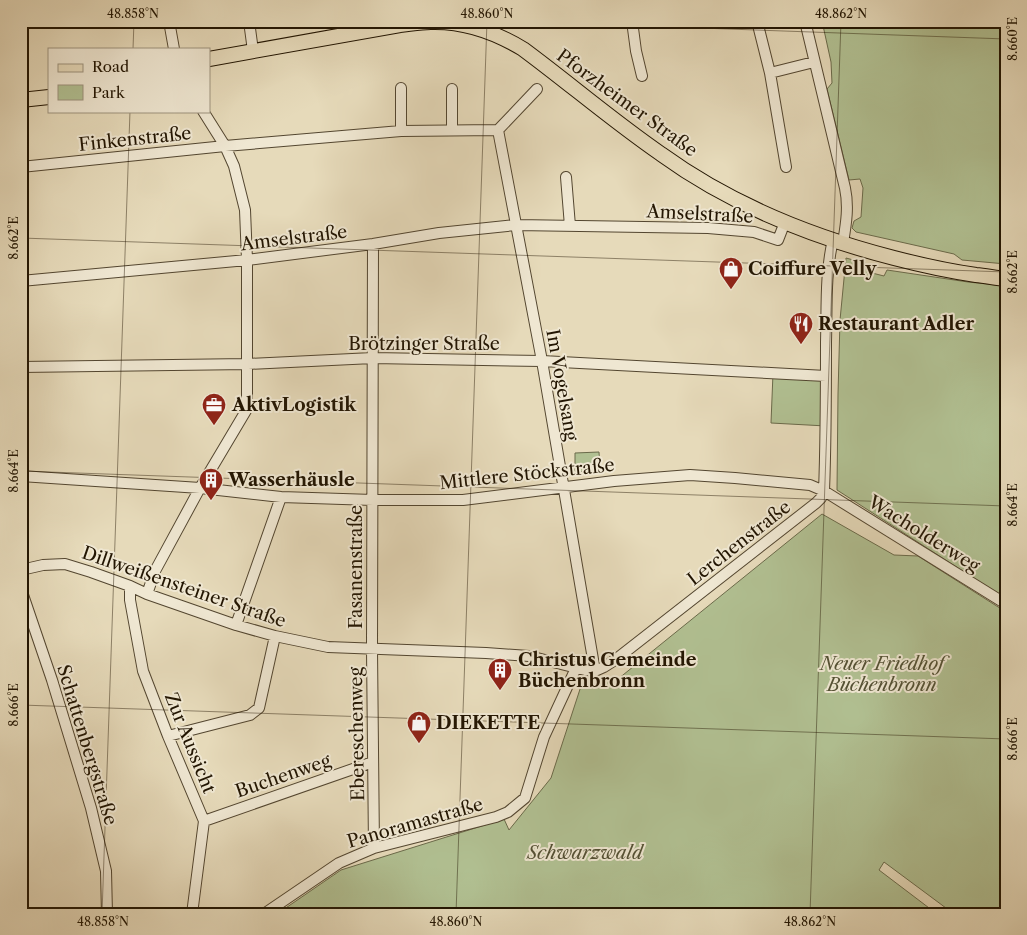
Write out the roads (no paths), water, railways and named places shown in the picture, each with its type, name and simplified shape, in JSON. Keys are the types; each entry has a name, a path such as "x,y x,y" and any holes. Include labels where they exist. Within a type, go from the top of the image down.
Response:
{"main road":[{"name":"Pforzheimer Straße","path":"210,59 400,25 445,22 474,27 488,31 511,42 536,58 662,155 718,190 785,222 838,242 911,262 956,272 1006,279"},
{"path":"21,100 48,97"}],"street":[{"path":"169,21 174,48"},
{"path":"249,21 253,51"},
{"path":"632,21 642,76"},
{"path":"757,21 770,73 786,166"},
{"path":"805,21 848,201 847,217 838,242 828,257 824,491"},
{"path":"770,73 814,62"},
{"path":"401,131 402,88"},
{"path":"452,89 452,130"},
{"path":"516,225 498,130 537,89"},
{"path":"147,594 155,571 200,488 247,409 245,210 234,166 225,146 204,112"},
{"name":"Finkenstraße","path":"21,167 225,146 401,131 498,130"},
{"path":"566,177 570,226"},
{"name":"Amselstraße","path":"21,281 247,260 516,225 708,228 754,232 778,240 785,222"},
{"name":"Im Vogelsang","path":"516,225 542,361 595,670"},
{"name":"Fasanenstraße","path":"372,650 373,244"},
{"name":"Brötzinger Straße","path":"21,367 248,364 373,358 542,361 826,376"},
{"name":"Mittlere Stöckstraße","path":"21,476 200,488 281,497 373,500 464,500 614,481 690,475 810,485 824,491"},
{"name":"Wacholderweg","path":"824,491 1006,604"},
{"name":"Lerchenstraße","path":"595,670 615,660 816,503 824,491"},
{"path":"236,625 281,497"},
{"name":"Dillweißensteiner Straße","path":"21,570 43,565 65,564 236,625 275,636 328,647 530,656 576,668"},
{"name":"Zur Aussicht","path":"130,586 130,600 143,671 204,821 192,914"},
{"name":"Schattenbergstraße","path":"21,589 52,680 91,808 106,871 107,914"},
{"path":"168,736 250,715 259,708 275,636"},
{"name":"Ebereschenweg","path":"372,650 374,848"},
{"path":"576,668 595,670"},
{"name":"Panoramastraße","path":"264,914 339,863 374,848 496,817 515,807 525,798 544,737 576,668"},
{"name":"Buchenweg","path":"204,821 373,762"}],"place":[{"name":"Coiffure Velly","path":"731,290"},
{"name":"Restaurant Adler","path":"801,345"},
{"name":"AktivLogistik","path":"214,426"},
{"name":"Wasserhäusle","path":"211,501"},
{"name":"Christus Gemeinde Büchenbronn","path":"500,691"},
{"name":"DIEKETTE","path":"419,744"}],"park label":[{"name":"Neuer Friedhof Büchenbronn","path":"882,674"},
{"name":"Schwarzwald","path":"585,853"}]}
